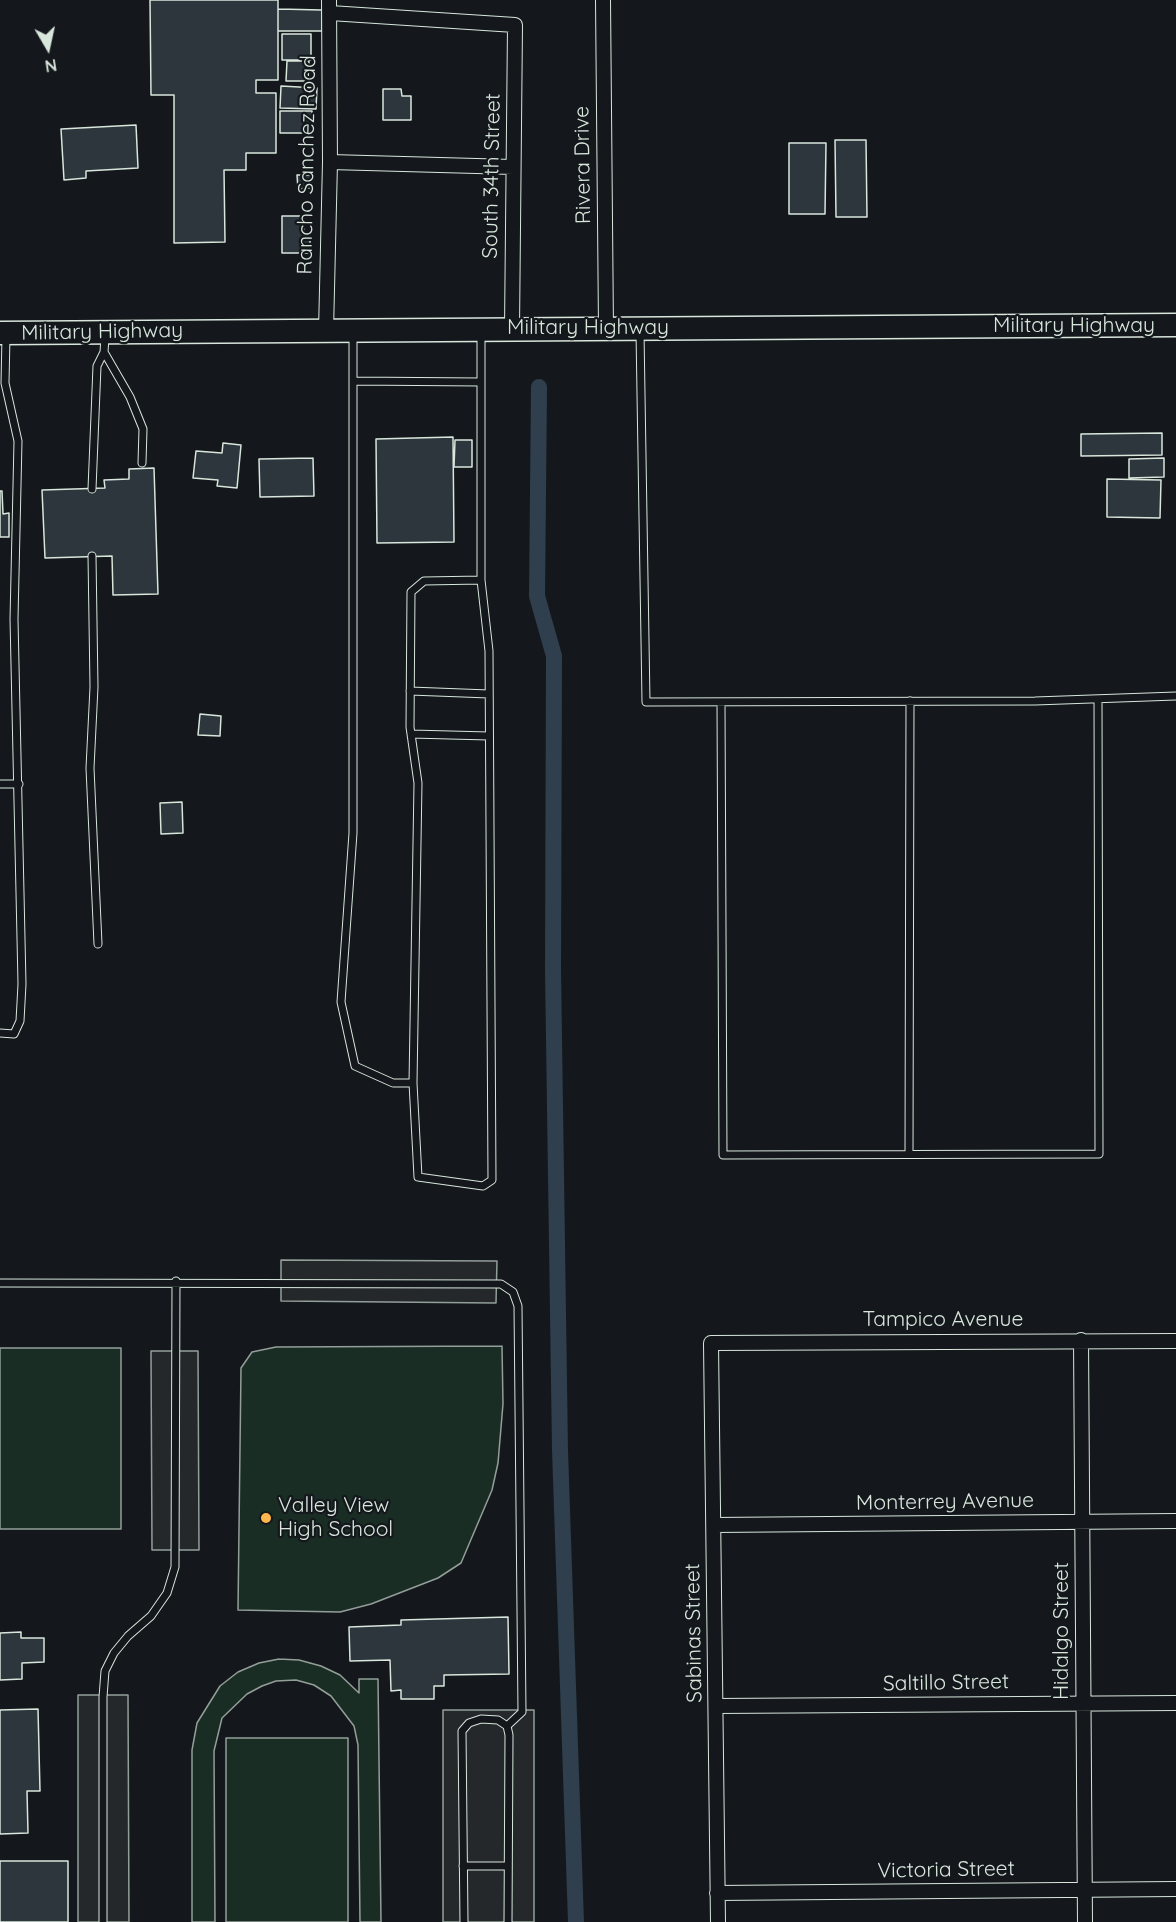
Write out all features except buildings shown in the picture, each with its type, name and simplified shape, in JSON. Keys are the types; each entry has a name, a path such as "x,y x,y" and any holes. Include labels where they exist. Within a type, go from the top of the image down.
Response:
{"main road":[{"name":"Military Highway","path":"3,333 105,342 326,331 512,328 1176,325"}],"street":[{"name":"Rivera Drive","path":"603,0 606,329"},
{"name":"South 34th Street","path":"329,6 515,25 512,328"},
{"name":"Rancho Sanchez Road","path":"326,331 330,162 329,6"},
{"path":"330,162 513,167"},
{"name":"Hidalgo Street","path":"1081,1340 1085,1922"},
{"name":"Tampico Avenue","path":"711,1343 1176,1341"},
{"name":"Sabinas Street","path":"711,1343 717,1922"},
{"name":"Monterrey Avenue","path":"714,1525 1176,1521"},
{"name":"Saltillo Street","path":"716,1706 1176,1703"},
{"name":"Victoria Street","path":"717,1893 1176,1889"}],"lane":[{"path":"481,329 481,580 489,651 492,1180 483,1186 418,1177 412,1083 418,783 411,734 410,691 411,592 424,581 481,580"},
{"path":"640,329 646,702 1098,699 1176,696"},
{"path":"353,331 353,833 341,1002 355,1066 393,1083 412,1083"},
{"path":"0,1033 14,1034 20,1021 22,925 14,619 18,441 5,383 3,333"},
{"path":"105,342 143,429 142,463"},
{"path":"92,489 97,366 105,342"},
{"path":"353,381 481,382"},
{"path":"92,556 94,687 90,768 98,944"},
{"path":"410,691 489,693"},
{"path":"721,702 723,1155 1099,1154 1098,699"},
{"path":"909,1153 910,701"},
{"path":"411,734 489,736"},
{"path":"0,784 19,784"},
{"path":"103,1922 105,1671 114,1653 128,1636 151,1616 167,1593 175,1567 176,1281"},
{"path":"0,1283 176,1281 501,1284 513,1292 518,1306 522,1712 507,1726 508,1922"},
{"path":"464,1922 462,1731 469,1723 481,1719 498,1720 507,1726"},
{"path":"463,1866 508,1866"}],"green space":[{"path":"502,1346 503,1404 498,1463 492,1490 461,1563 438,1578 371,1604 340,1612 238,1610 241,1368 252,1352 276,1347"},
{"path":"0,1348 121,1348 121,1529 0,1529"},
{"path":"279,1659 299,1660 321,1666 340,1675 359,1693 359,1679 378,1679 381,1922 360,1922 358,1745 354,1726 331,1696 314,1685 296,1680 276,1681 262,1686 247,1694 222,1718 214,1751 215,1922 192,1922 192,1750 197,1723 220,1686 238,1672 259,1663"},
{"path":"226,1738 348,1738 348,1922 226,1922"}],"shaded area":[{"path":"281,1260 497,1261 496,1303 281,1301"},
{"path":"151,1351 198,1351 199,1550 152,1550"},
{"path":"78,1695 128,1695 129,1922 78,1922"},
{"path":"443,1710 534,1710 534,1922 443,1922"}],"waterway":[{"path":"539,387 537,596 554,656 553,970 560,1450 576,1922"}],"place":[{"name":"Valley View High School","path":"266,1518"}]}
